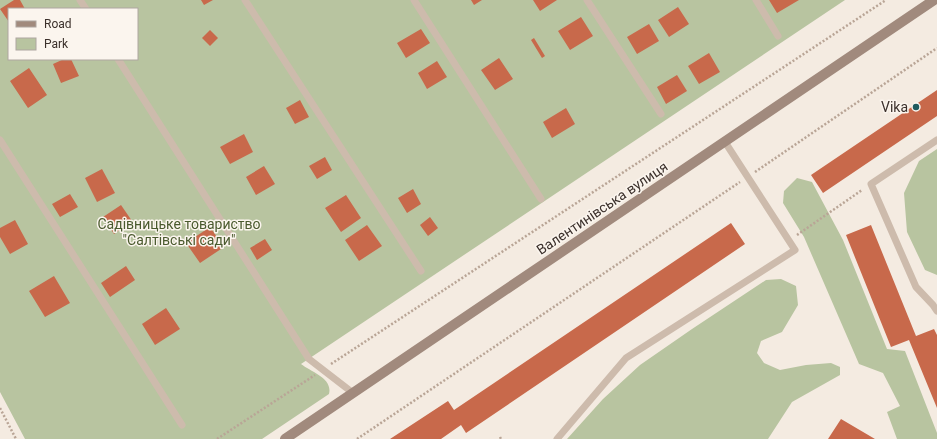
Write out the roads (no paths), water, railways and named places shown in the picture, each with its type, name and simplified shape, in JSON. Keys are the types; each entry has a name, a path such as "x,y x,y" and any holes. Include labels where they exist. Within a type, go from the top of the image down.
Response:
{"street":[{"name":"Валентинівська вулиця","path":"285,439 934,0"}],"lane":[{"path":"245,0 421,271"},
{"path":"414,0 541,199"},
{"path":"587,0 661,114"},
{"path":"756,0 778,36"},
{"path":"119,60 309,359 353,393"},
{"path":"0,140 182,425"},
{"path":"937,140 871,184 916,287 937,311"},
{"path":"557,439 626,358 795,250 726,142"}],"place":[{"name":"Vika","path":"916,107"}],"park label":[{"name":"Садівницьке товариство \"Салтівські сади\"","path":"179,232"}]}
